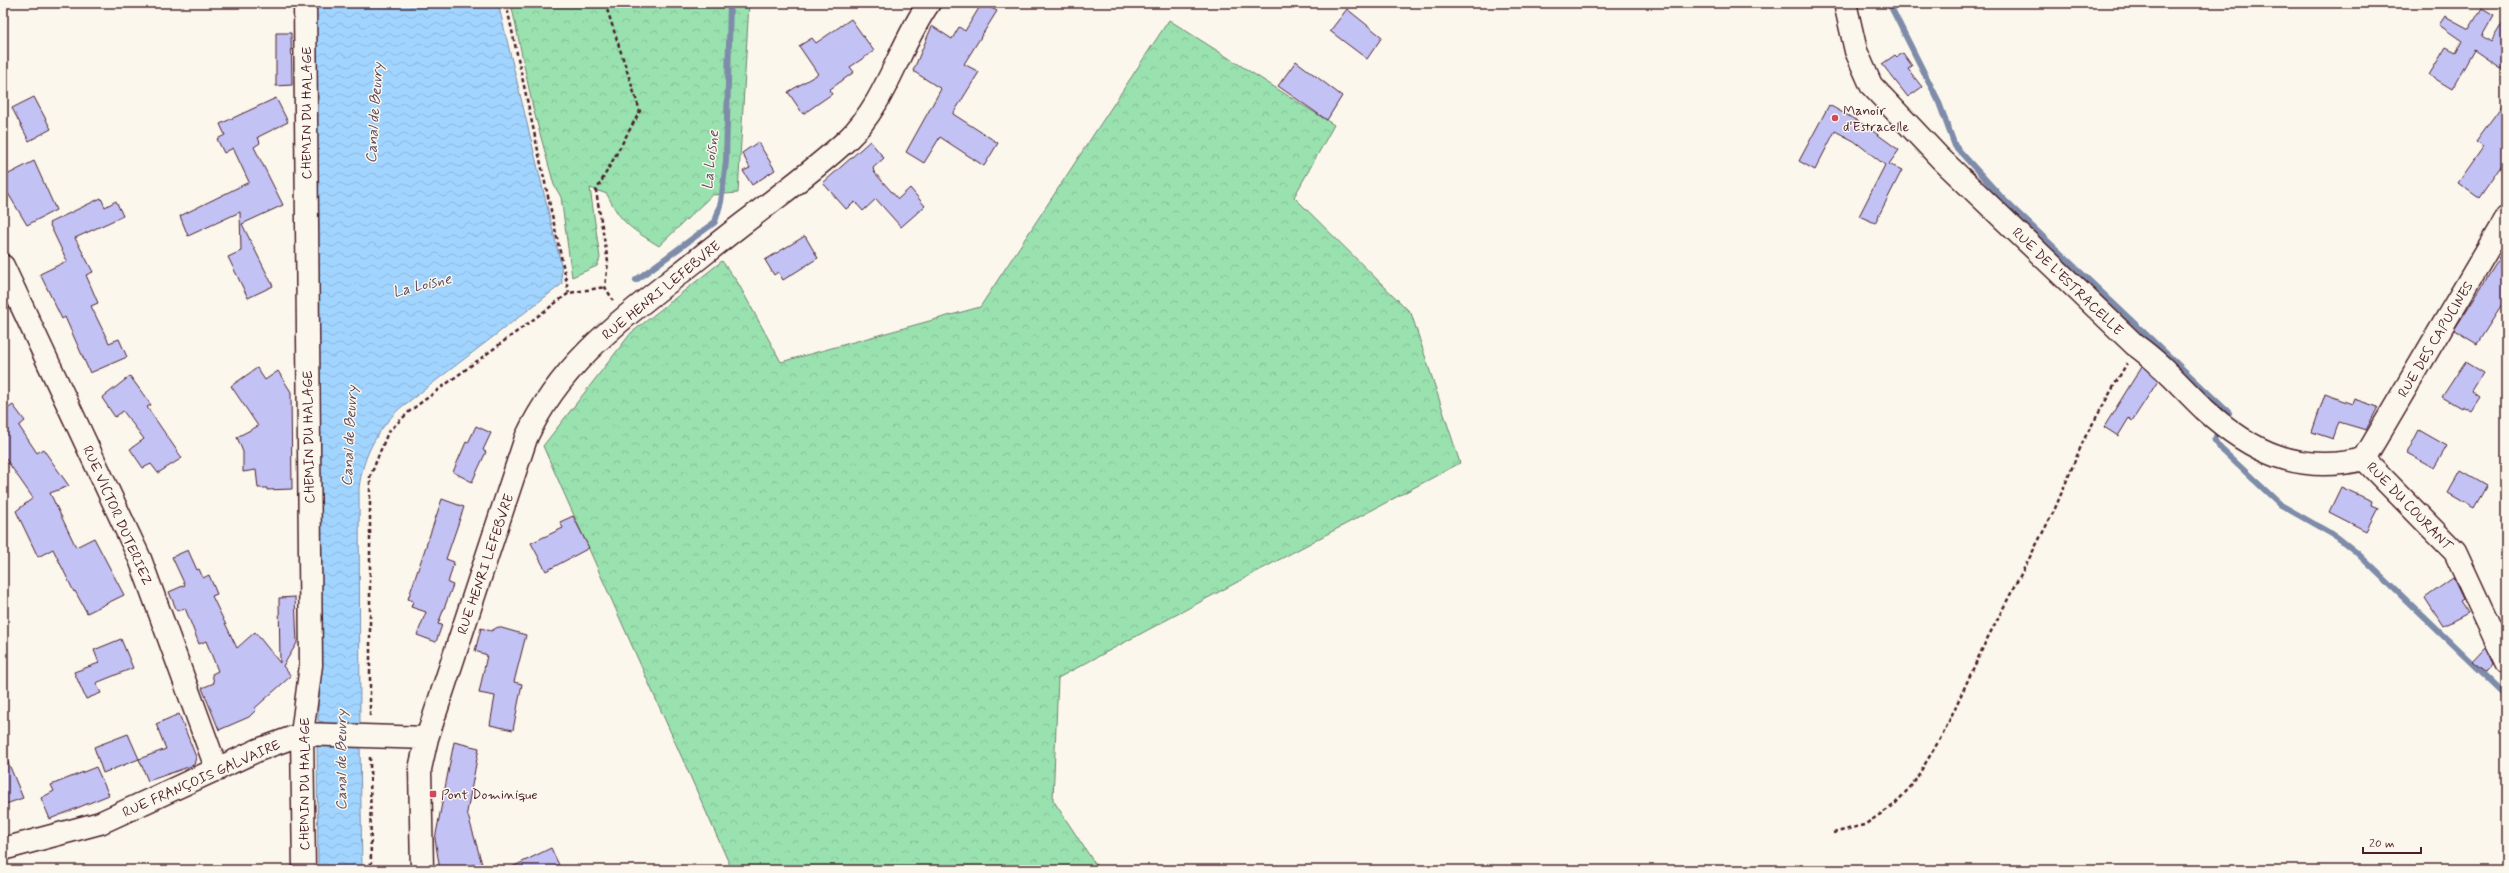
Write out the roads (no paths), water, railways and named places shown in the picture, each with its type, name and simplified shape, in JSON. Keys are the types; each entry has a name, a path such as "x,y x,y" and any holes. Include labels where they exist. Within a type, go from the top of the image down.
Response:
{"street":[{"name":"CHEMIN DU HALAGE","path":"304,870 311,665 305,3"},
{"name":"RUE HENRI LEFEBVRE","path":"422,870 420,769 427,738 526,438 537,415 556,385 623,318 802,178 848,140 884,91 917,20 929,3"},
{"name":"RUE DE L'ESTRACELLE","path":"1845,3 1856,51 1871,85 1941,159 2135,345 2153,358 2204,409 2236,436 2272,456 2304,464 2344,464 2364,459"},
{"name":"RUE DES CAPUCINES","path":"2364,459 2506,218"},
{"name":"RUE VICTOR DUTERIEZ","path":"3,266 140,559 217,770"},
{"name":"RUE DU COURANT","path":"2364,459 2455,552 2506,662"},
{"name":"RUE FRANÇOIS GALVAIRE","path":"3,849 100,823 258,750 309,734 427,738"}],"water":[{"name":"Canal de Beuvry","path":"316,3 498,3 561,264 562,284 399,409 377,436 367,455 359,488 360,725 350,724 350,745 360,745 362,870 318,870 317,745 323,745 324,722 318,721"}],"waterway":[{"name":"La Loisne","path":"636,280 715,222 721,202 726,161 730,3"},
{"path":"1889,3 1938,100 1955,146 2003,199 2229,413 2226,416"},
{"path":"2219,429 2215,439 2220,448 2281,505 2337,537 2356,552 2506,696"}],"place":[{"name":"Manoir d'Estracelle","path":"1835,118"},
{"name":"Pont Dominique","path":"433,794"}]}
